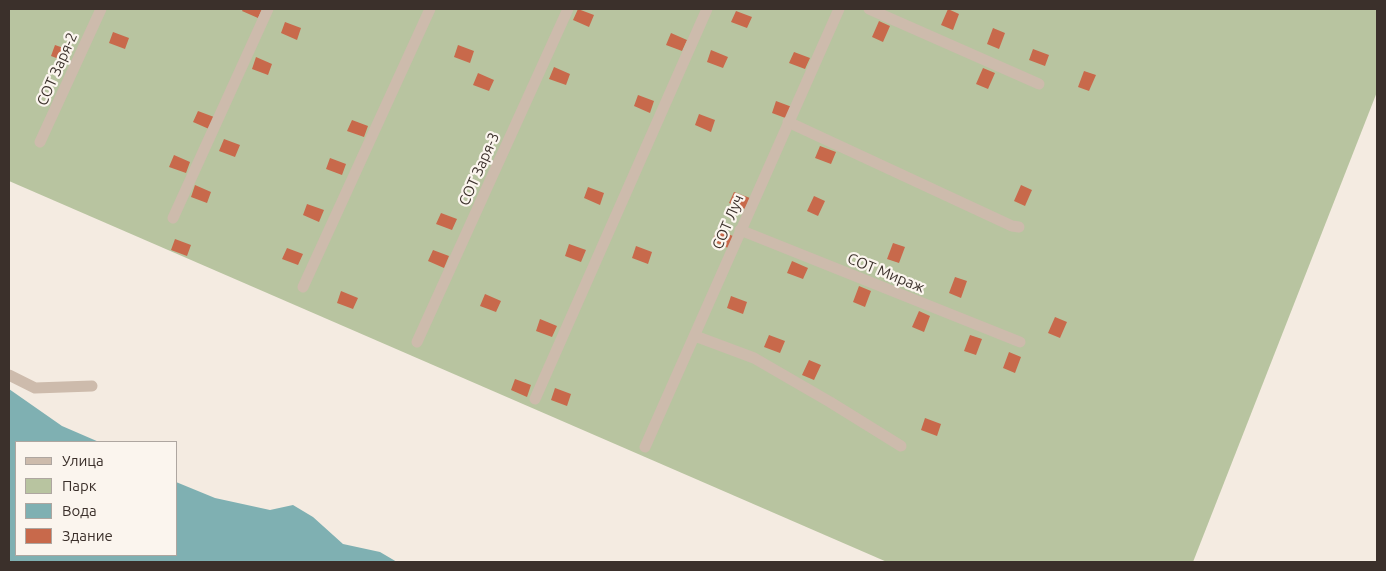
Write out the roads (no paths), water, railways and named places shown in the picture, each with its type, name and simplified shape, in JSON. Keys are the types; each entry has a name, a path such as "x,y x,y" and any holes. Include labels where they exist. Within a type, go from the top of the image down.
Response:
{"street":[{"name":"СОТ Заря-2","path":"40,142 100,9"},
{"path":"173,218 268,9"},
{"path":"303,287 430,9"},
{"name":"СОТ Заря-3","path":"418,342 568,9"},
{"path":"535,399 707,9"},
{"name":"СОТ Луч","path":"645,447 839,9"},
{"path":"869,9 1039,84"},
{"path":"788,122 1012,226 1018,227"},
{"name":"СОТ Мираж","path":"740,230 1020,342"},
{"path":"695,336 754,358 901,446"},
{"path":"9,375 36,388 92,386"}],"water":[{"path":"9,389 62,426 97,441 15,441 15,556 178,556 178,483 215,498 270,510 293,505 313,517 343,544 380,552 397,562 9,562"}]}
